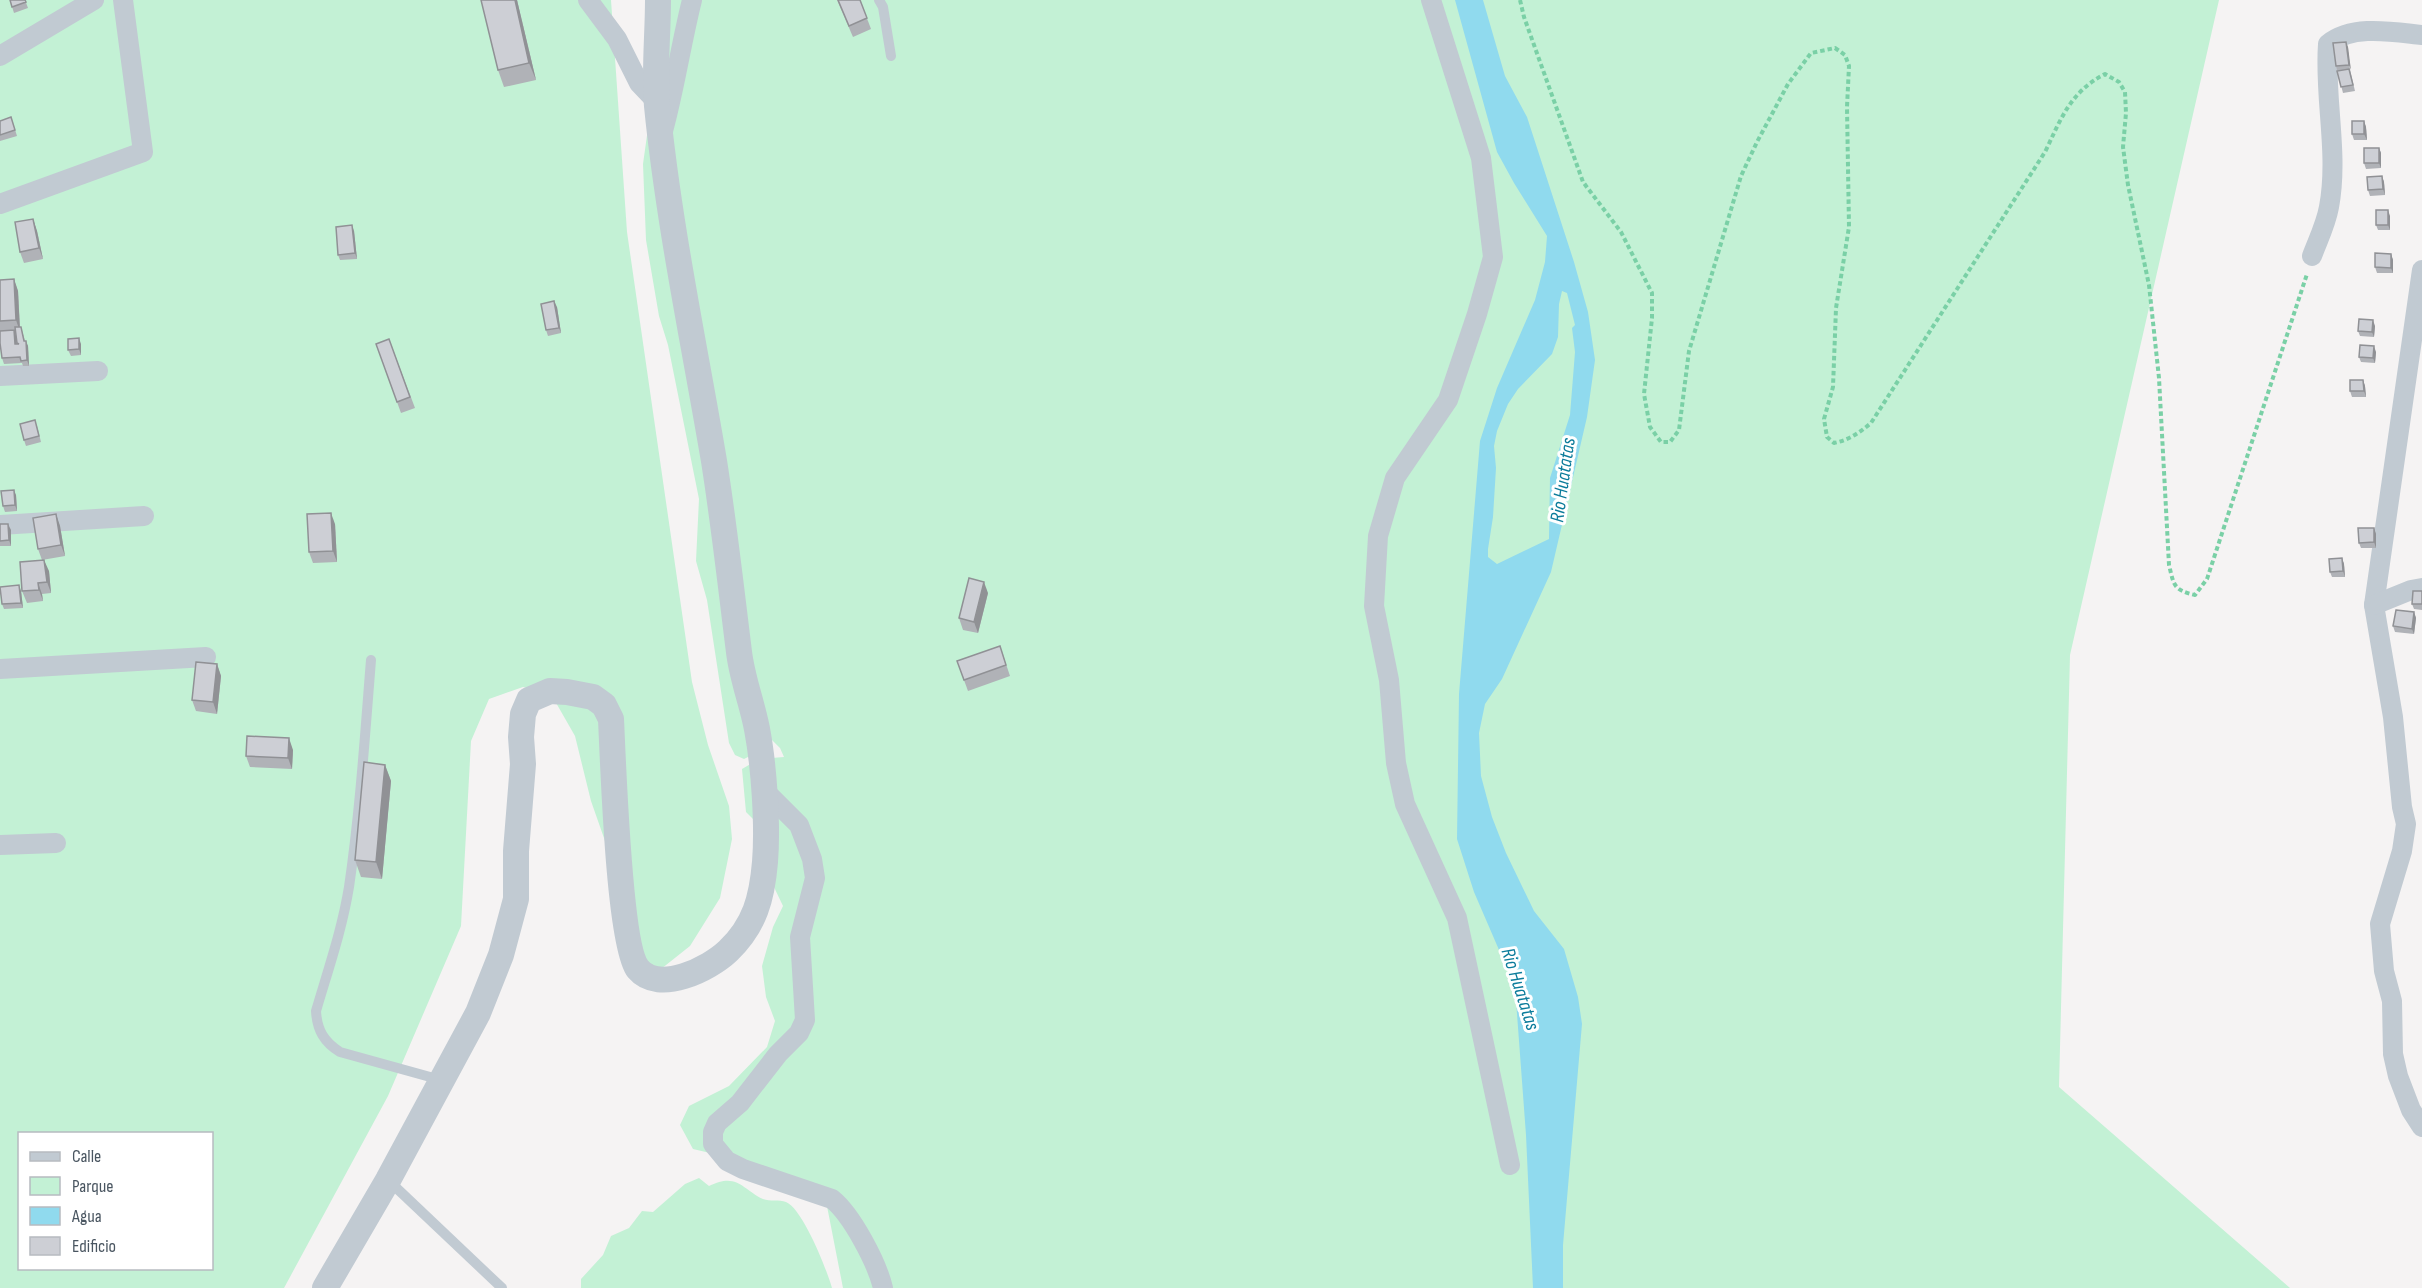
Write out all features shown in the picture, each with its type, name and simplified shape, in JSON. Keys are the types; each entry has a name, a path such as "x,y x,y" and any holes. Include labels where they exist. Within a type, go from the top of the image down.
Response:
{"street":[{"path":"0,56 94,0"},
{"path":"0,204 143,152 123,0"},
{"path":"588,0 617,39 639,83 657,102"},
{"path":"325,1288 388,1180 478,1013 501,955 516,900 516,851 523,764 521,737 523,714 529,700 550,691 594,697 604,705 611,719 625,924 636,968 648,977 663,979 684,977 702,969 726,953 746,930 759,906 765,860 763,789 757,731 739,657 722,509 677,262 657,102 658,0"},
{"path":"661,136 675,85 692,0"},
{"path":"1431,0 1481,158 1492,257 1477,314 1448,400 1395,478 1378,536 1374,606 1389,680 1396,763 1405,804 1457,918 1510,1165"},
{"path":"2312,256 2329,208 2332,164 2330,99 2326,68 2328,44 2347,34 2365,32 2422,35"},
{"path":"2422,270 2374,605 2393,717 2402,807 2414,827 2402,851 2380,924 2384,971 2392,1001 2393,1054 2398,1076 2411,1110 2422,1127"},
{"path":"0,376 98,371"},
{"path":"0,525 144,516"},
{"path":"2374,605 2422,588"},
{"path":"0,669 206,657"},
{"path":"763,789 799,825 812,859 815,878 800,937 805,1020 799,1033 778,1054 740,1103 717,1123 713,1132 713,1144 727,1161 743,1169 832,1199 843,1208 879,1273 883,1288"},
{"path":"0,845 56,843"}],"lane":[{"path":"879,0 883,7 891,56"},
{"path":"371,660 349,888 342,922 316,1011 317,1026 328,1044 340,1052 441,1080"},
{"path":"388,1180 502,1288"}],"path":[{"path":"1520,0 1527,27 1583,182 1621,232 1652,293 1652,318 1644,394 1650,427 1661,442 1670,442 1679,430 1689,351 1741,176 1788,84 1811,52 1835,48 1845,55 1849,66 1847,159 1849,227 1836,308 1833,387 1824,418 1827,437 1834,443 1846,441 1871,423 2045,152 2064,113 2079,90 2105,74 2119,82 2125,92 2123,147 2128,185 2149,285 2159,378 2169,565 2174,585 2182,592 2195,596 2207,579 2312,256"}],"green space":[{"path":"0,0 611,0 627,232 692,682 708,745 729,806 732,839 720,898 690,946 661,969 640,960 611,858 591,801 575,736 551,694 523,687 489,699 471,741 461,926 388,1096 284,1288 0,1288"},
{"path":"666,0 2219,0 2070,655 2059,1087 2290,1288 843,1288 826,1201 710,1153 693,1149 680,1125 689,1106 729,1086 767,1047 775,1021 766,997 762,966 773,927 783,906 763,864 762,828 746,812 742,769 759,759 784,757 780,748 766,734 752,755 744,759 735,755 729,743 707,600 696,561 699,499 668,345 659,316 646,240 643,164"},
{"path":"699,1178 709,1186 718,1182 733,1181 763,1199 783,1201 793,1207 814,1241 832,1288 581,1288 581,1279 603,1255 611,1236 629,1228 642,1211 653,1212 685,1184"}],"water":[{"name":"Rio Huatatas","path":"1455,0 1483,0 1505,76 1527,117 1574,262 1588,312 1595,360 1587,417 1551,572 1502,679 1485,704 1479,733 1481,776 1492,817 1506,853 1534,911 1564,949 1578,997 1582,1024 1563,1245 1563,1288 1533,1288 1526,1135 1515,987 1474,892 1457,839 1459,694 1480,441 1497,388 1535,300 1545,262 1547,236 1497,152","holes":["1562,291 1567,293 1575,325 1572,328 1575,352 1570,415 1550,478 1549,539 1497,564 1488,557 1493,517 1496,468 1494,446 1497,431 1508,404 1518,389 1552,354 1558,337 1559,304"]}],"building":[{"path":"10,0 25,0 26,2 12,7"},
{"path":"481,0 515,0 529,63 498,70"},
{"path":"838,0 860,0 867,18 849,26"},
{"path":"2346,42 2349,65 2336,66 2333,43"},
{"path":"2349,69 2353,85 2341,87 2337,71"},
{"path":"11,117 15,130 0,135 0,121"},
{"path":"2352,121 2364,121 2364,134 2352,134"},
{"path":"2364,148 2379,148 2379,163 2364,163"},
{"path":"2382,176 2383,189 2368,190 2367,177"},
{"path":"2376,210 2388,210 2388,225 2376,225"},
{"path":"33,219 39,248 20,252 15,222"},
{"path":"352,225 355,253 338,255 336,227"},
{"path":"2375,253 2391,254 2391,268 2375,267"},
{"path":"14,279 16,320 0,321 0,280"},
{"path":"554,301 559,328 546,330 541,304"},
{"path":"2359,319 2373,320 2372,332 2358,331"},
{"path":"15,327 21,327 24,341 26,341 27,360 21,361 20,357 2,358 0,331 14,330 15,344 19,344"},
{"path":"79,338 79,349 68,350 68,339"},
{"path":"389,339 410,397 397,402 376,344"},
{"path":"2360,345 2374,346 2373,358 2359,357"},
{"path":"2350,380 2363,380 2364,391 2350,391"},
{"path":"35,420 39,436 24,440 20,424"},
{"path":"14,490 15,505 3,506 1,491"},
{"path":"331,513 333,551 309,552 307,514"},
{"path":"56,514 61,545 38,549 33,518"},
{"path":"0,524 8,524 9,540 0,541"},
{"path":"2358,528 2374,528 2374,542 2359,543"},
{"path":"2342,558 2343,571 2330,572 2329,559"},
{"path":"44,560 47,582 38,583 39,590 22,591 20,562"},
{"path":"969,578 984,582 974,622 959,618"},
{"path":"19,585 21,603 2,604 0,587"},
{"path":"2413,591 2422,591 2422,604 2412,604"},
{"path":"2396,610 2414,612 2412,629 2393,626"},
{"path":"1000,646 1006,665 964,680 957,661"},
{"path":"196,662 217,664 213,702 192,700"},
{"path":"247,736 289,738 288,758 246,756"},
{"path":"364,762 385,765 376,862 355,860"}]}
